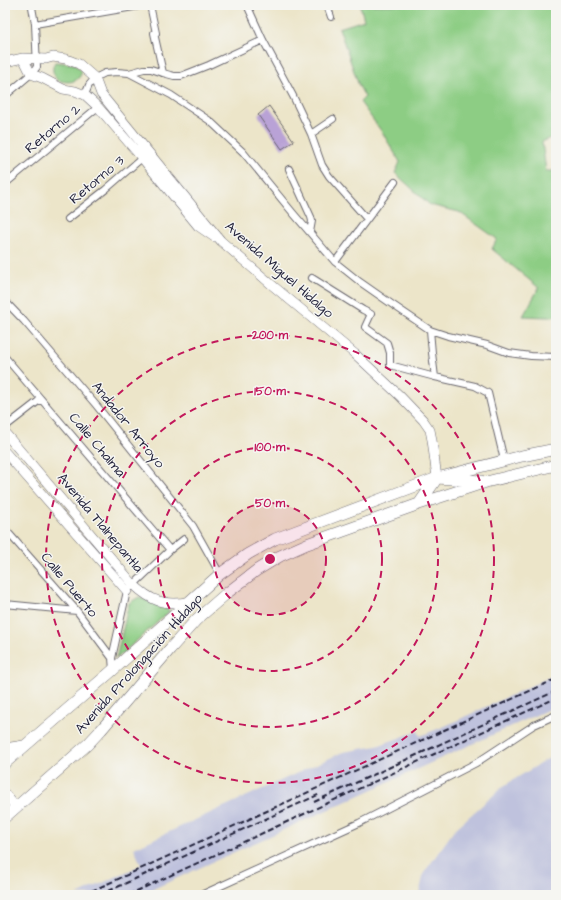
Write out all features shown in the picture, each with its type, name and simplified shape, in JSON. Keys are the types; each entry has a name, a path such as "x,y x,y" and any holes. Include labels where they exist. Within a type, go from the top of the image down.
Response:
{"highway":[{"name":"Avenida Prolongación Hidalgo","path":"5,763 113,670 220,574 248,554 275,538 437,478 504,460 556,449"},
{"name":"Avenida Prolongación Hidalgo","path":"5,817 88,744 196,620 233,588 257,570 280,556 308,544 420,504 486,482 556,465"},
{"path":"420,504 437,478 486,482"},
{"path":"5,749 24,746"}],"street":[{"path":"35,24 145,5"},
{"path":"150,5 156,33 154,33 163,73"},
{"path":"247,5 263,40 293,96 325,171 367,219"},
{"path":"327,5 331,17"},
{"path":"5,96 32,74 37,67 35,24 32,7"},
{"path":"85,95 89,85 95,78 105,73 129,73 144,69 151,69 174,76 181,76 263,40"},
{"path":"23,58 32,74 63,89 75,91 85,95 98,107 198,226 221,241"},
{"path":"5,62 23,58 66,59 79,64 95,78"},
{"path":"129,73 171,95 210,122 243,152 292,213 335,262 360,282 430,330 448,336 487,345 509,353 556,357"},
{"name":"Avenida Miguel Hidalgo","path":"95,78 101,94 221,241 272,286 355,354 400,396 423,420 430,430 437,478"},
{"name":"Retorno 2","path":"5,184 98,107"},
{"path":"310,134 333,118"},
{"name":"Retorno 3","path":"68,219 142,158"},
{"path":"289,169 311,217 312,221 310,232"},
{"path":"335,262 395,182"},
{"path":"312,278 371,314 365,327 387,343 390,353 390,365 475,386 488,393 504,460"},
{"name":"Andador Arroyo","path":"5,301 96,405 193,526 220,574"},
{"path":"430,330 435,377"},
{"name":"Calle Chalma","path":"5,357 170,550"},
{"path":"5,428 41,399"},
{"name":"Avenida Tlalnepantla","path":"5,433 130,588"},
{"name":"Avenida Tlalnepantla","path":"5,452 130,588 161,602 174,604 188,602"},
{"name":"Calle Puerto","path":"5,529 77,611 112,658"},
{"path":"113,670 112,658 130,588 170,550 184,539"},
{"path":"5,604 77,611"},
{"path":"201,895 366,819 476,763 534,725 556,714"},
{"path":"5,794 16,807"}],"shaded area":[{"path":"556,674 556,706 140,895 77,895 141,865 134,848 343,752 377,746 418,731 420,736 445,726"},
{"path":"556,754 556,895 419,895 424,873 455,829 505,785"}],"green space":[{"path":"360,5 556,5 556,135 542,142 546,171 556,171 556,316 523,316 539,288 492,249 497,239 459,212 430,205 395,173 400,162 382,132 360,102 365,97 359,86 339,28 364,20"},
{"path":"55,62 74,64 82,71 78,78 72,82 57,80 53,71"},
{"path":"139,597 170,611 116,659 129,603"}],"building":[{"path":"269,106 294,141 282,149 258,115"}],"railway":[{"path":"83,895 556,679"},
{"path":"314,802 556,691"},
{"path":"128,895 556,698"},
{"path":"100,895 320,794"}]}
